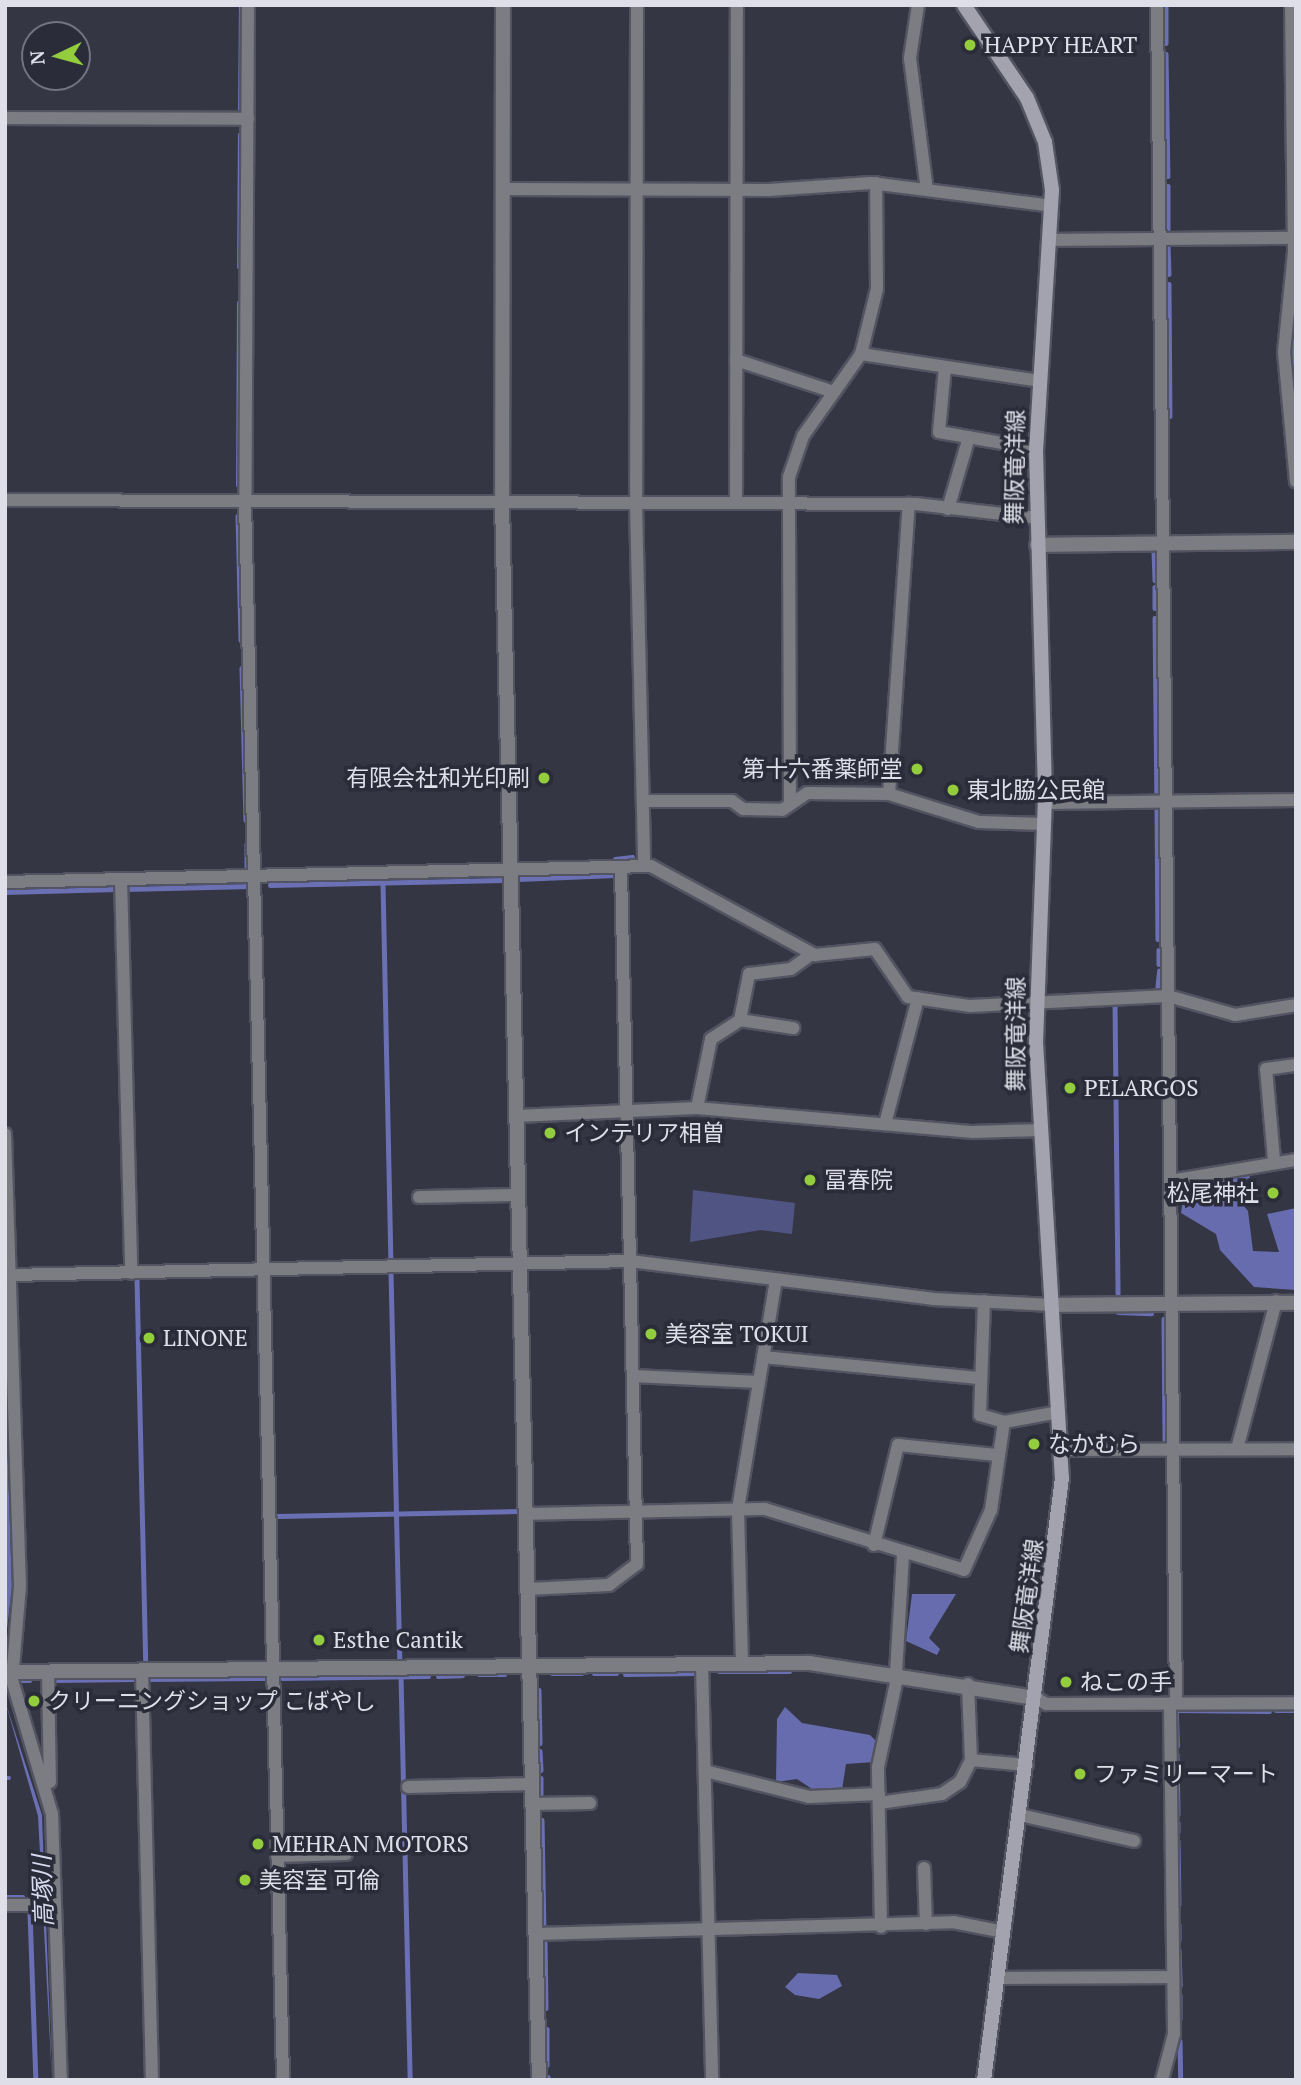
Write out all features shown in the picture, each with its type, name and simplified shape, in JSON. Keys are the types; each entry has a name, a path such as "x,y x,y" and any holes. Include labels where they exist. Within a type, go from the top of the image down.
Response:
{"main road":[{"name":"舞阪竜洋線","path":"964,5 1034,114 1049,166 1052,206 1036,449 1045,803 1037,1000 1040,1130 1062,1450 1058,1540 984,2080"}],"street":[{"path":"248,5 246,501 283,2080"},
{"path":"503,5 502,502 539,2080"},
{"path":"637,5 636,503 644,866"},
{"path":"736,503 737,5"},
{"path":"918,5 910,58 927,190"},
{"path":"1157,5 1173,1450 1174,2034 1163,2080"},
{"path":"1291,5 1294,28 1294,238 1283,352 1296,481"},
{"path":"5,118 248,119"},
{"path":"502,189 737,190 876,183 1052,206"},
{"path":"790,802 788,503 803,436 861,354 877,289 876,183"},
{"path":"1050,240 1294,238"},
{"path":"861,354 1039,382"},
{"path":"736,360 834,392"},
{"path":"945,367 939,432 1036,449"},
{"path":"948,509 969,438"},
{"path":"5,500 909,504 1037,518"},
{"path":"889,794 909,504"},
{"path":"1037,545 1296,542"},
{"path":"643,801 733,801 743,809 782,810 790,802 807,793 889,794 979,822 1044,824"},
{"path":"1045,803 1296,800"},
{"path":"5,882 644,866 754,917 813,954"},
{"path":"527,1589 609,1585 637,1564 621,867"},
{"path":"121,879 131,1273"},
{"path":"740,1020 749,974 792,969 813,954 875,949 903,995 970,1006 1037,1000 1168,996 1235,1015 1296,1005"},
{"path":"885,1124 918,998"},
{"path":"696,1108 711,1039 740,1020 793,1028"},
{"path":"1274,1160 1266,1069 1296,1065"},
{"path":"516,1116 696,1108 885,1124 1040,1130"},
{"path":"5,1134 20,1586 8,1672 49,1793"},
{"path":"1170,1181 1274,1160 1296,1160"},
{"path":"419,1197 518,1195"},
{"path":"10,1275 630,1261 776,1280 984,1301 1052,1305 1276,1301 1296,1303"},
{"path":"743,1663 738,1509 776,1280"},
{"path":"984,1301 978,1378 980,1415 1004,1422 1059,1412"},
{"path":"1237,1449 1276,1301"},
{"path":"763,1357 978,1378"},
{"path":"633,1376 759,1382"},
{"path":"525,1514 738,1509 779,1513 874,1545 964,1570 991,1510 996,1455 1004,1422"},
{"path":"874,1545 898,1445 996,1455"},
{"path":"1062,1450 1296,1449"},
{"path":"881,1927 879,1798 897,1674 904,1554"},
{"path":"8,1672 743,1663 897,1674 968,1684 1036,1698 1046,1704 1296,1703"},
{"path":"702,1664 712,2080"},
{"path":"142,1671 152,2080"},
{"path":"48,1672 49,1793 61,2080"},
{"path":"705,1771 809,1797 879,1798 942,1794 960,1782 971,1760 968,1684"},
{"path":"971,1760 1027,1765"},
{"path":"408,1787 533,1784"},
{"path":"533,1804 590,1803"},
{"path":"1020,1815 1134,1841"},
{"path":"277,1856 346,1854"},
{"path":"924,1868 926,1924"},
{"path":"5,1905 34,1905"},
{"path":"536,1934 926,1924 1004,1932"},
{"path":"998,1978 1173,1977"}],"shaded area":[{"path":"1296,285 1296,404 1289,352"},
{"path":"1248,1171 1250,1178 1237,1184 1235,1195 1248,1211 1253,1251 1279,1252 1267,1214 1296,1208 1296,1290 1254,1287 1220,1250 1216,1234 1181,1213 1185,1186"},
{"path":"693,1190 795,1203 792,1234 761,1230 690,1242"},
{"path":"912,1594 956,1594 929,1638 940,1649 937,1655 906,1641"},
{"path":"785,1707 802,1723 870,1735 878,1743 874,1762 846,1764 842,1790 821,1795 797,1779 776,1782 777,1719"},
{"path":"798,1973 837,1975 842,1986 819,1999 795,1995 785,1987"}],"water":[{"path":"5,1370 12,1586 5,1647 6,1586"},
{"name":"高塚川","path":"5,1701 42,1815 52,2080 38,1816"}],"waterway":[{"path":"240,111 241,5"},
{"path":"1166,5 1166,43"},
{"path":"1166,54 1168,176"},
{"path":"239,267 240,135"},
{"path":"1168,186 1168,234"},
{"path":"1168,245 1169,274"},
{"path":"1169,284 1170,416"},
{"path":"238,485 239,303"},
{"path":"238,516 241,640"},
{"path":"1154,551 1155,580"},
{"path":"1155,587 1155,608"},
{"path":"1155,618 1157,799"},
{"path":"242,668 246,820"},
{"path":"1157,805 1158,939"},
{"path":"247,844 247,867"},
{"path":"615,859 632,857"},
{"path":"518,879 615,875"},
{"path":"270,885 503,880"},
{"path":"383,883 391,1261"},
{"path":"126,889 251,886"},
{"path":"5,892 117,889"},
{"path":"1159,950 1159,964"},
{"path":"1157,991 1159,971"},
{"path":"1115,993 1134,992"},
{"path":"1115,1002 1118,1293"},
{"path":"391,1272 400,1660"},
{"path":"137,1279 146,1662"},
{"path":"1118,1312 1151,1313"},
{"path":"1164,1319 1165,1440"},
{"path":"278,1516 518,1511"},
{"path":"719,1672 790,1672"},
{"path":"625,1674 696,1673"},
{"path":"552,1674 582,1674"},
{"path":"594,1674 617,1674"},
{"path":"401,1675 410,2080"},
{"path":"438,1676 462,1675"},
{"path":"479,1675 505,1675"},
{"path":"282,1678 428,1676"},
{"path":"148,1679 265,1678"},
{"path":"54,1680 135,1679"},
{"path":"19,1681 30,1681"},
{"path":"539,1690 540,1743"},
{"path":"1177,1746 1176,1710 1269,1711"},
{"path":"1276,1711 1296,1711"},
{"path":"540,1751 541,1770"},
{"path":"1177,1754 1178,1814"},
{"path":"541,1778 541,1794"},
{"path":"542,1820 544,1930"},
{"path":"1178,1823 1178,1832"},
{"path":"1178,1841 1179,1904"},
{"name":"高塚川","path":"5,1897 23,1897"},
{"name":"高塚川","path":"30,1912 36,2080"},
{"path":"1179,1925 1179,1940"},
{"path":"545,1938 546,2008"},
{"path":"1179,1950 1180,1985"},
{"path":"1180,1995 1180,2019"},
{"path":"547,2029 547,2065"},
{"path":"1180,2041 1181,2080"}],"place":[{"name":"HAPPY HEART","path":"970,45"},
{"name":"第十六番薬師堂","path":"917,769"},
{"name":"有限会社和光印刷","path":"544,778"},
{"name":"東北脇公民館","path":"953,790"},
{"name":"PELARGOS","path":"1070,1088"},
{"name":"インテリア相曽","path":"550,1133"},
{"name":"冨春院","path":"810,1180"},
{"name":"松尾神社","path":"1273,1193"},
{"name":"美容室 TOKUI","path":"651,1334"},
{"name":"LINONE","path":"149,1338"},
{"name":"なかむら","path":"1034,1444"},
{"name":"Esthe Cantik","path":"319,1640"},
{"name":"ねこの手","path":"1066,1682"},
{"name":"クリーニングショップ こばやし","path":"34,1701"},
{"name":"ファミリーマート","path":"1080,1774"},
{"name":"MEHRAN MOTORS","path":"258,1844"},
{"name":"美容室 可倫","path":"245,1880"}]}
